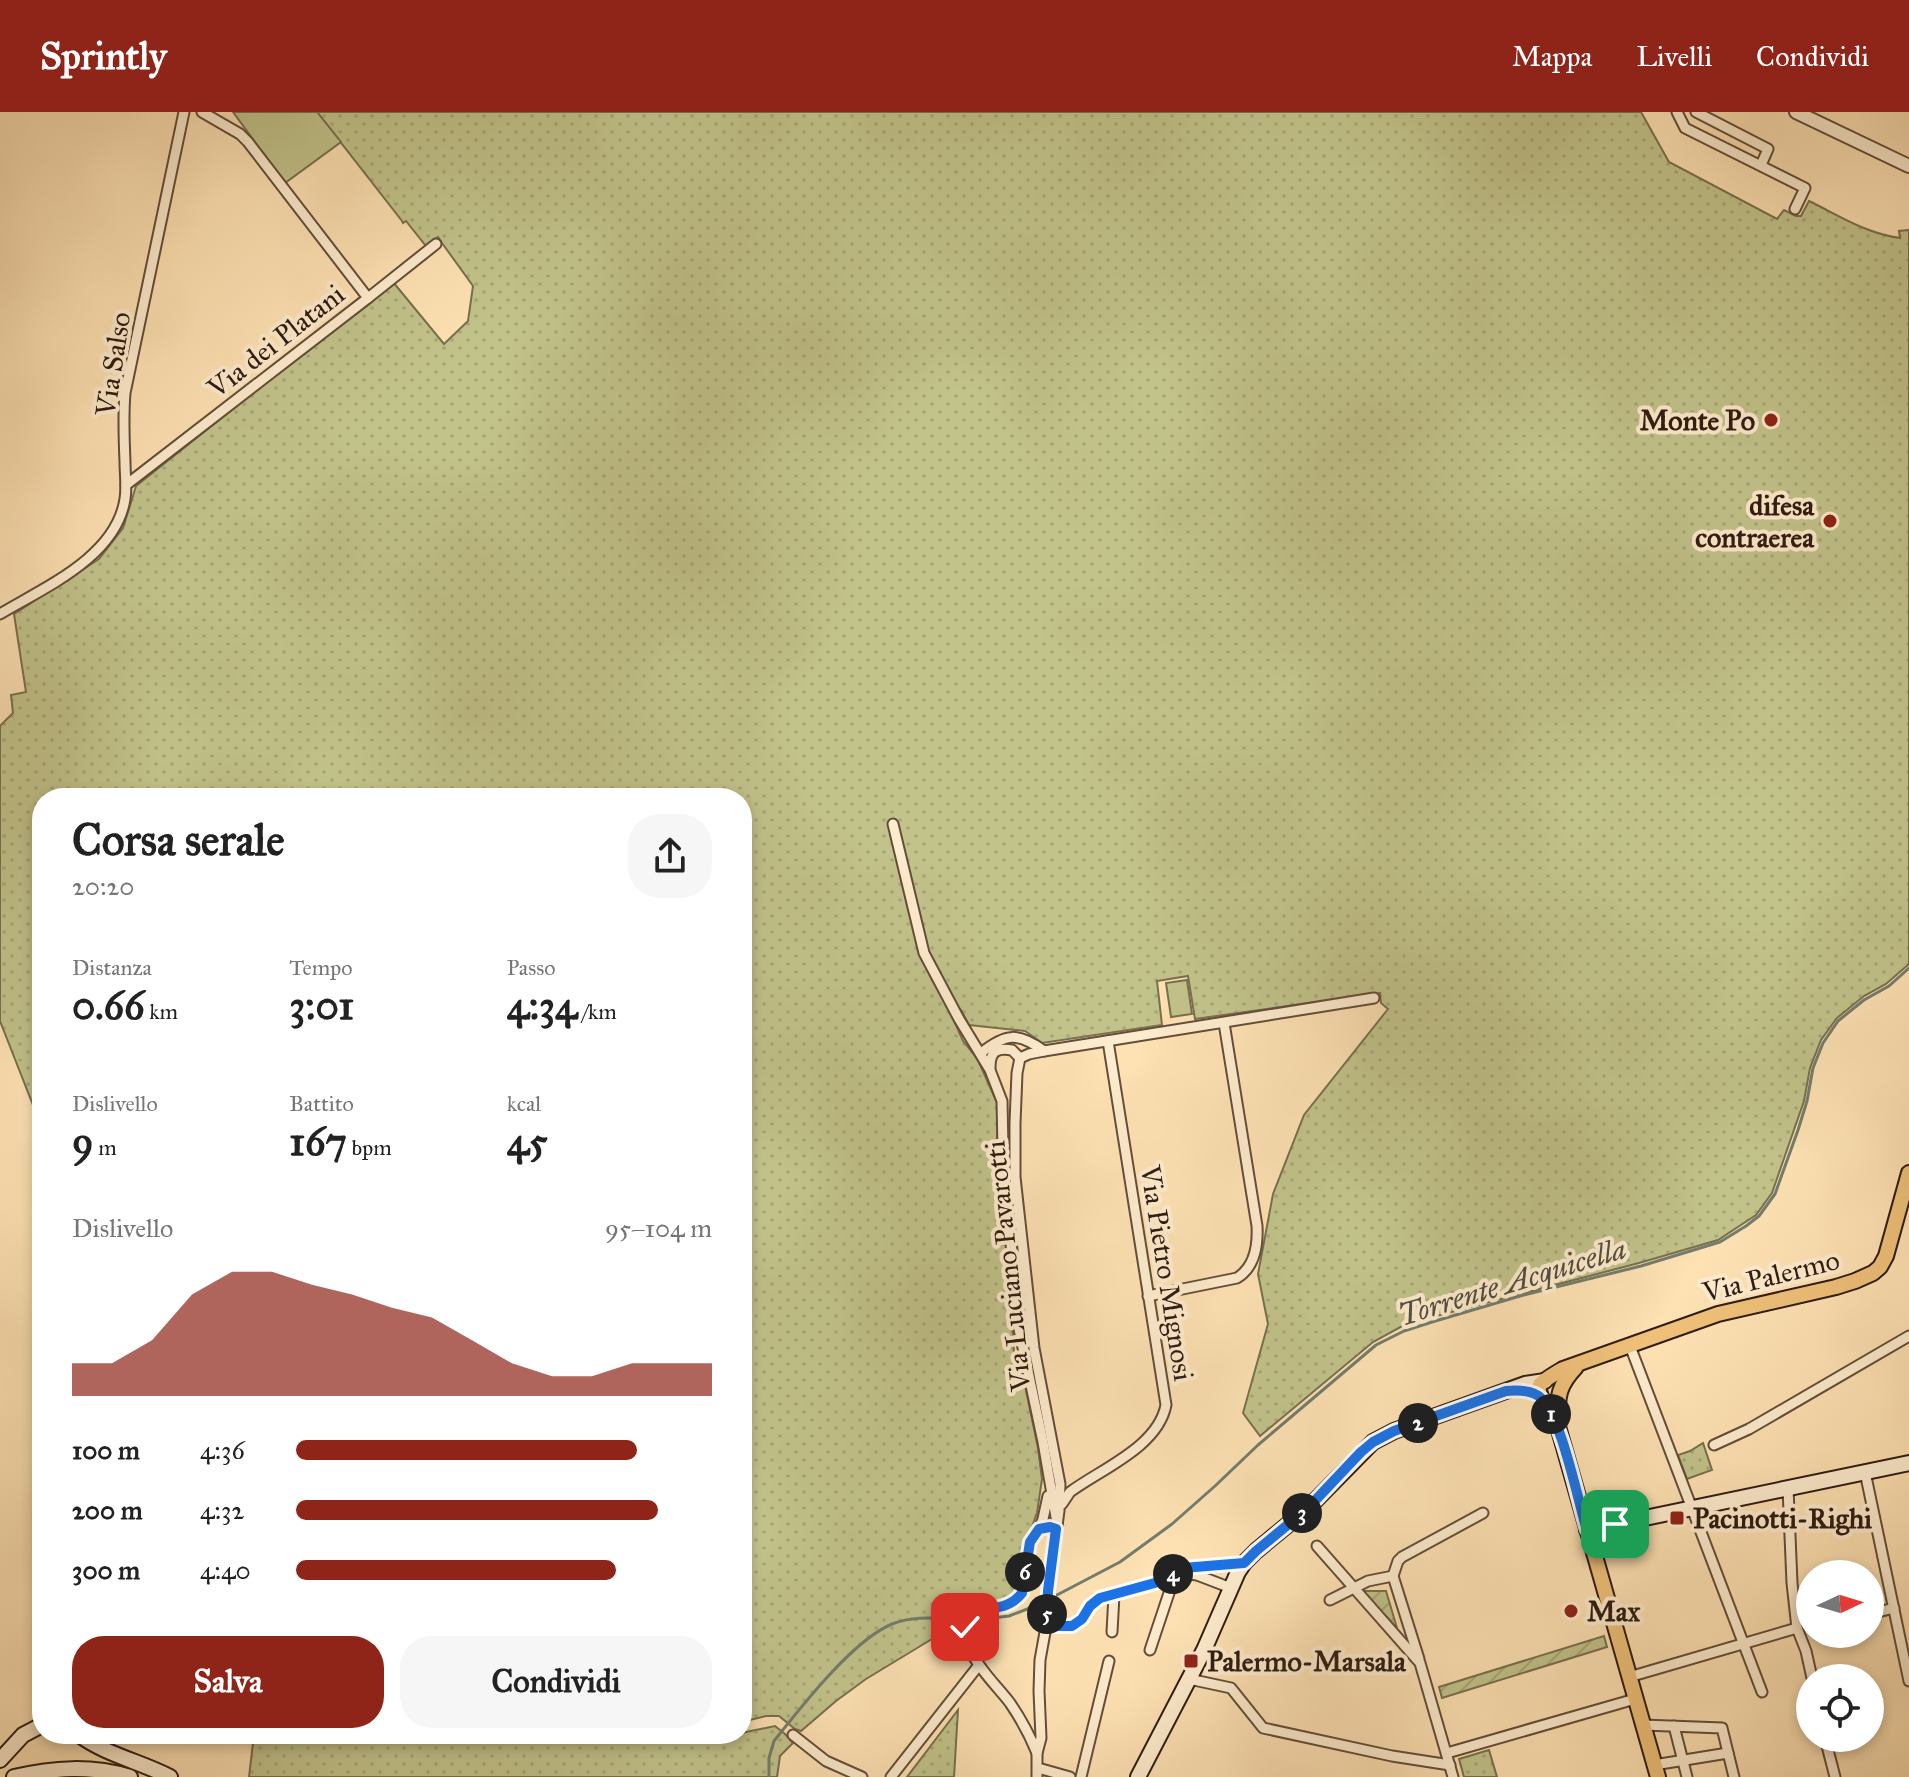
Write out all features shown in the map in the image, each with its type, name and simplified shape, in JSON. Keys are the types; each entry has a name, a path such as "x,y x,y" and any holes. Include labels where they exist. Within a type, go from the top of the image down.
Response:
{"main road":[{"name":"Via Palermo","path":"1542,1398 1552,1400 1553,1386 1563,1369 1718,1314 1836,1287 1873,1273 1886,1256 1909,1173"},
{"path":"1138,1777 1204,1650 1244,1563 1308,1508 1373,1442 1394,1431 1525,1384 1553,1386 1557,1423 1656,1771"},
{"path":"1506,1391 1523,1391 1542,1398 1557,1423"},
{"path":"1587,1530 1909,1463"},
{"path":"1,1758 23,1735 32,1730"},
{"path":"94,1744 170,1777"},
{"path":"14,1777 73,1768 130,1777"}],"street":[{"name":"Via Salso","path":"0,614 80,566 116,526 125,500 125,393 184,112"},
{"name":"Via dei Platani","path":"126,485 368,298 248,142 202,112"},
{"path":"1677,112 1685,128 1805,188 1795,209"},
{"path":"1685,128 1696,112 1768,149 1761,165"},
{"path":"1796,112 1906,166"},
{"path":"1742,156 1751,140"},
{"path":"368,298 436,244"},
{"path":"893,824 924,953 981,1053 999,1092 1003,1111 1005,1214 1012,1251 1019,1329 1043,1442 1056,1526"},
{"path":"990,1070 991,1056 1000,1049 1012,1050 1020,1058 1044,1051 1374,998"},
{"path":"1148,1296 1237,1278 1246,1272 1254,1256 1257,1226 1224,1023"},
{"path":"981,1053 1009,1036 1028,1040 1044,1051"},
{"name":"Via Pietro Mignosi","path":"1062,1494 1148,1439 1162,1420 1166,1405 1108,1041"},
{"name":"Via Luciano Pavarotti","path":"1020,1058 1015,1177 1034,1348 1062,1494"},
{"path":"1714,1445 1749,1429 1909,1336"},
{"path":"1630,1346 1762,1692"},
{"path":"1865,1472 1909,1681"},
{"path":"1037,1753 1017,1714 979,1665 964,1634 967,1621 974,1612 1010,1605 1022,1593 1030,1542 1039,1529 1046,1509 1049,1481"},
{"path":"1788,1488 1792,1583 1796,1602"},
{"path":"1062,1494 1040,1660 1041,1738 1037,1753 1038,1773 1070,1777"},
{"path":"1453,1777 1393,1576 1402,1557 1483,1513"},
{"path":"1039,1529 1056,1526"},
{"path":"1317,1546 1420,1663"},
{"path":"1168,1578 1183,1568 1244,1563"},
{"path":"1047,1621 1065,1627 1077,1623 1100,1598 1188,1573 1231,1588"},
{"path":"1330,1600 1368,1581 1393,1576"},
{"path":"1150,1650 1170,1590 1168,1578"},
{"path":"1112,1632 1114,1595"},
{"path":"1884,1610 1894,1608"},
{"path":"1629,1677 1744,1642 1796,1632"},
{"path":"1081,1777 1109,1661"},
{"path":"891,1777 979,1665"},
{"path":"1189,1679 1231,1688 1263,1728 1379,1754 1450,1765"},
{"path":"1447,1753 1635,1699"},
{"path":"1643,1725 1722,1728 1734,1777"},
{"path":"1674,1726 1687,1777"},
{"path":"793,1735 826,1761 862,1777"},
{"path":"1829,1752 1835,1777"},
{"path":"1656,1771 1683,1761 1728,1753"}],"green space":[{"path":"233,112 317,112 341,142 285,183"},
{"path":"317,112 1641,112 1669,162 1777,219 1784,210 1801,216 1809,201 1888,236 1900,238 1899,231 1909,230 1909,964 1837,1018 1821,1040 1810,1068 1804,1101 1772,1193 1756,1215 1718,1240 1406,1324 1373,1342 1260,1436 1243,1413 1268,1324 1258,1274 1273,1194 1304,1115 1388,1009 1381,1003 1380,993 1195,1019 1188,976 1157,981 1162,1025 1042,1043 1025,1031 969,1025 961,1010 951,1014 963,1041 977,1058 998,1105 996,1185 999,1220 1008,1251 1014,1353 1023,1376 1042,1479 1037,1513 1021,1556 1016,1591 1009,1599 998,1603 953,1605 954,1647 932,1639 866,1679 801,1731 779,1716 752,1720 752,788 32,788 32,1103 0,1021 0,726 13,713 11,695 26,692 14,614 99,559 123,528 136,486 393,282 444,344 468,321 473,286 438,237 426,246 406,221 403,223"},
{"path":"1187,980 1192,1014 1171,1017 1166,983"},
{"path":"1703,1443 1712,1470 1687,1479 1678,1455"},
{"path":"1362,1591 1386,1591 1397,1628"},
{"path":"1604,1636 1607,1647 1442,1698 1439,1687"},
{"path":"958,1710 954,1777 907,1777"},
{"path":"775,1726 793,1743 780,1756 777,1777 249,1777 253,1744 752,1744 752,1731"},
{"path":"1489,1750 1497,1777 1464,1777 1459,1759"}],"waterway":[{"name":"Torrente Acquicella","path":"1055,1596 1120,1562 1172,1524 1258,1445 1376,1345 1432,1322 1720,1242 1746,1226 1759,1216 1775,1194 1798,1130 1813,1068 1823,1043 1838,1021 1864,1000 1889,986 1909,968"},
{"name":"Torrente Acquicella","path":"984,1619 1009,1616 1040,1604"},
{"name":"Torrente Acquicella","path":"769,1777 769,1758 774,1741 828,1676 861,1644 900,1621 954,1619"}],"place":[{"name":"Monte Po","path":"1771,420"},
{"name":"difesa contraerea","path":"1830,521"},
{"name":"Pacinotti-Righi","path":"1677,1518"},
{"name":"Max","path":"1571,1611"},
{"name":"Palermo-Marsala","path":"1191,1661"}],"route":[{"path":"965,1627 974,1612 1001,1608 1019,1598 1030,1542 1039,1529 1056,1529 1047,1621 1056,1626 1072,1626 1100,1598 1162,1581 1183,1568 1244,1563 1308,1508 1373,1442 1394,1431 1506,1391 1517,1390 1540,1397 1557,1423 1587,1530 1615,1524"}]}
